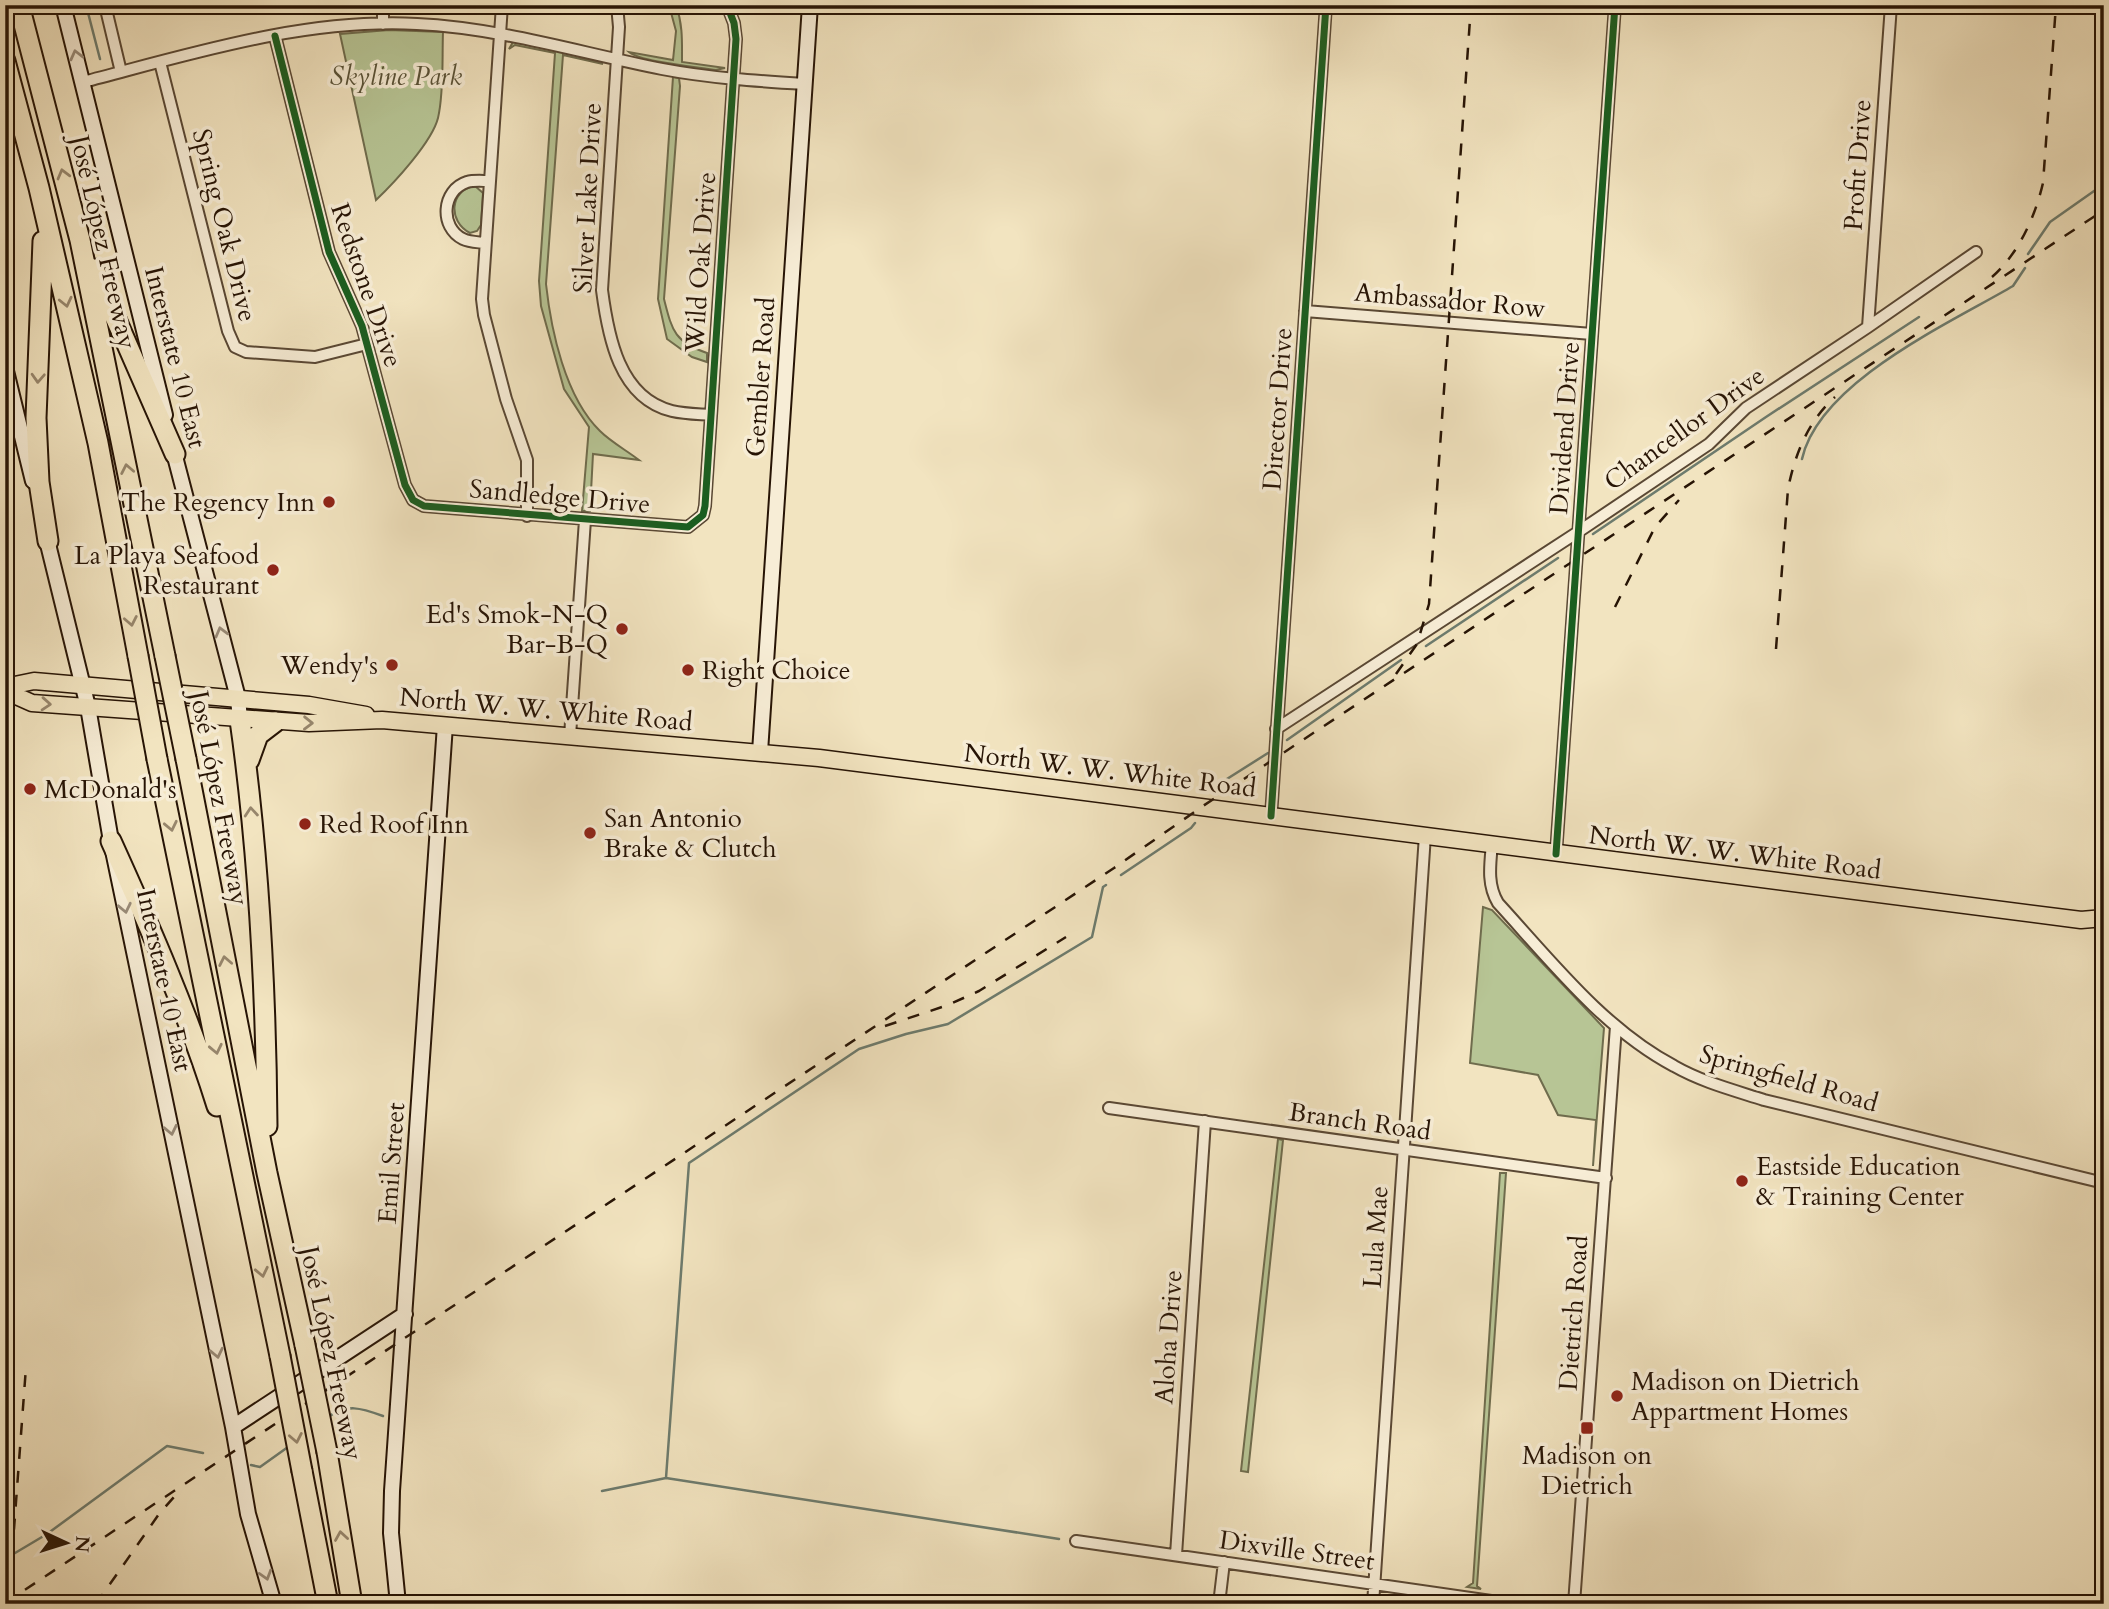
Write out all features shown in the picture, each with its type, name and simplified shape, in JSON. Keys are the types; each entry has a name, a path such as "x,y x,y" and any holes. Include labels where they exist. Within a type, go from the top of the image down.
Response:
{"highway":[{"name":"José López Freeway","path":"19,5 80,240 267,1173 327,1452 352,1604"},
{"name":"José López Freeway","path":"5,61 39,188 98,443 157,759 280,1356 328,1604"},
{"path":"39,188 44,246 36,429 39,482 48,541"},
{"path":"80,240 175,454"},
{"path":"240,720 247,768 262,939 267,1173"},
{"path":"247,768 252,746 258,735 275,722"},
{"path":"111,841 141,908 206,1072 219,1116 241,1172"}],"main road":[{"name":"Interstate 10 East","path":"63,5 238,698 240,720"},
{"name":"Gembler Road","path":"760,752 810,5"},
{"name":"Interstate 10 East","path":"5,367 88,707 111,841 233,1427 248,1514 274,1604"},
{"name":"North W. W. White Road","path":"5,689 34,681 83,685 341,709 382,720"},
{"name":"North W. W. White Road","path":"5,689 32,703 275,722 382,720 760,752 915,769 2081,920 2104,918"},
{"name":"Emil Street","path":"398,1604 391,1533 445,725"},
{"name":"North W. W. White Road","path":"2081,920 2104,929"},
{"path":"233,1427 405,1314"},
{"path":"376,1332 394,1337 403,1351"}],"street":[{"path":"105,5 121,72"},
{"path":"383,5 383,24"},
{"path":"502,5 482,290 484,315 506,399 527,460 527,516"},
{"name":"Silver Lake Drive","path":"617,5 620,27 602,272 606,315 619,362 630,384 638,392 672,411 711,415"},
{"name":"Wild Oak Drive","path":"697,521 703,515 705,506 734,79 736,30 727,5"},
{"name":"Director Drive","path":"1270,816 1326,5"},
{"name":"Dividend Drive","path":"1556,854 1615,5"},
{"name":"Profit Drive","path":"1868,327 1891,5"},
{"path":"83,82 275,36 309,30 383,24 475,28 664,70 805,84"},
{"name":"Redstone Drive","path":"275,36 329,252 362,326 405,485 418,504"},
{"name":"Spring Oak Drive","path":"160,62 228,331 235,347 246,352 315,357 367,344"},
{"path":"485,243 466,240 455,233 449,226 446,209 450,195 463,183 489,181"},
{"name":"Chancellor Drive","path":"1276,729 1709,444 1746,408 1976,252"},
{"name":"Ambassador Row","path":"1305,311 1592,334"},
{"name":"Sandledge Drive","path":"418,504 527,516 688,527 697,521"},
{"path":"570,736 585,520"},
{"name":"Lula Mae","path":"1373,1604 1425,835"},
{"name":"Springfield Road","path":"1492,845 1490,880 1494,896 1499,903 1616,1026 1673,1066 1712,1084 1764,1100 2104,1183"},
{"name":"Dietrich Road","path":"1574,1604 1616,1026"},
{"name":"Branch Road","path":"1109,1108 1606,1178"},
{"name":"Aloha Drive","path":"1176,1555 1205,1121"},
{"name":"Dixville Street","path":"1076,1541 1511,1604"},
{"path":"1219,1604 1224,1562"}],"green space":[{"path":"669,5 676,5 678,12 682,34 682,62 725,68 716,70 670,64 645,59 629,52 673,60 676,31"},
{"name":"Skyline Park","path":"389,30 443,32 441,98 438,118 428,139 402,173 376,200 340,34"},
{"path":"521,41 603,64 563,55 546,284 556,342 578,400 600,431 639,460 593,454 590,511 582,511 589,427 564,389 541,306 539,281 555,53 515,45 509,49 513,42"},
{"path":"673,77 679,78 680,86 664,299 676,334 687,344 707,353 707,362 692,357 667,339 658,299"},
{"path":"475,186 483,193 481,225 477,231 470,233 458,222 454,207 460,193"},
{"path":"1483,907 1492,910 1604,1028 1593,1166 1596,1120 1558,1115 1538,1075 1470,1063"},
{"path":"1278,1139 1283,1140 1248,1472 1241,1471"},
{"path":"1500,1173 1506,1173 1477,1586 1481,1589 1467,1587 1473,1583"}],"waterway":[{"path":"86,5 100,59"},
{"path":"2028,254 2050,222 2104,184"},
{"path":"1802,459 1813,431 1833,405 1860,380 1923,337 2013,286 2025,268"},
{"path":"1593,534 1919,317"},
{"path":"1426,646 1558,558"},
{"path":"1287,740 1401,660"},
{"path":"1219,784 1268,753"},
{"path":"1121,875 1195,823"},
{"path":"666,1478 689,1163 859,1049 948,1024 1092,937 1103,887 1106,885"},
{"path":"327,1418 341,1410 354,1408 383,1416"},
{"path":"5,1559 47,1534 167,1446 203,1453"},
{"path":"251,1465 260,1467 288,1447"},
{"path":"602,1491 666,1478 1059,1539"},
{"path":"5,1571 12,1555"}],"railway":[{"path":"1396,674 1417,644 1429,604 1471,5"},
{"path":"1992,277 2010,257 2025,234 2043,183 2056,5"},
{"path":"5,1603 2104,210"},
{"path":"1776,649 1791,476 1810,427 1835,397"},
{"path":"1615,607 1655,527 1679,500"},
{"path":"885,1026 948,1005 979,991 1066,937"},
{"path":"5,1553 14,1529 26,1367"},
{"path":"96,1604 159,1514 174,1497"}],"cycle path":[{"path":"275,36 329,252 362,326 405,485 413,500 424,506 688,527 703,515 705,506 736,39 734,23 727,5"},
{"path":"1271,816 1326,5"},
{"path":"1556,854 1615,5"}],"place":[{"name":"The Regency Inn","path":"329,502"},
{"name":"La Playa Seafood Restaurant","path":"273,570"},
{"name":"Ed's Smok-N-Q Bar-B-Q","path":"622,629"},
{"name":"Wendy's","path":"392,665"},
{"name":"Right Choice","path":"688,670"},
{"name":"McDonald's","path":"30,789"},
{"name":"Red Roof Inn","path":"305,824"},
{"name":"San Antonio Brake & Clutch","path":"590,833"},
{"name":"Eastside Education & Training Center","path":"1742,1181"},
{"name":"Madison on Dietrich Appartment Homes","path":"1617,1396"},
{"name":"Madison on Dietrich","path":"1587,1428"}]}
